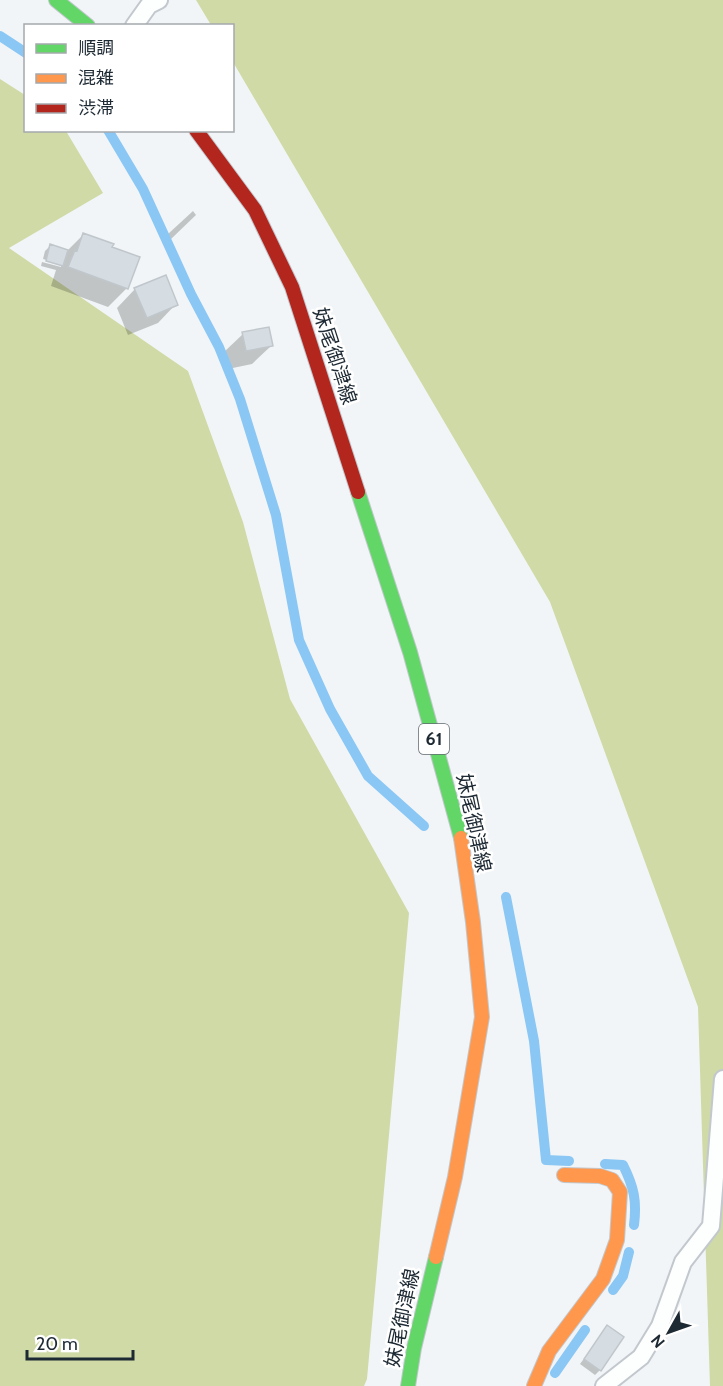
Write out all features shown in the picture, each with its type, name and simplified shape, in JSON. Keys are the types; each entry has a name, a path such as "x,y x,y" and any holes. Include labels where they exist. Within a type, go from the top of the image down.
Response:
{"main road":[{"path":"56,0 86,24"},
{"name":"妹尾御津線","path":"197,132 255,210 292,287 410,652 460,831 473,922 482,1017 455,1177 414,1348 408,1386"},
{"path":"534,1386 549,1351 603,1279 617,1240 620,1192 612,1180 600,1176 564,1175"}],"lane":[{"path":"136,24 150,5 159,0"},
{"path":"604,1386 641,1357 660,1326 683,1262 711,1226 723,1079"}],"green space":[{"path":"196,0 723,0 723,1386 710,1386 698,1007 550,602 234,64 234,24 210,24"},
{"path":"0,79 24,94 24,132 67,132 103,193 9,248 188,371 243,522 290,699 409,913 367,1379 364,1386 0,1386"}],"building":[{"path":"83,233 114,244 112,247 140,257 128,289 68,267"},
{"path":"50,244 68,250 63,266 46,261"},
{"path":"166,275 178,305 147,318 134,288"},
{"path":"269,327 273,346 246,351 242,332"},
{"path":"607,1325 624,1337 601,1371 584,1359"}],"waterway":[{"path":"0,36 24,52"},
{"path":"109,132 143,189 191,294 219,347 240,399 276,515 299,640 330,709 368,776 424,826"},
{"path":"506,897 534,1041 546,1160 569,1161"},
{"path":"605,1164 623,1165 634,1194 634,1225"},
{"path":"613,1290 623,1276 629,1252"},
{"path":"555,1373 585,1330"}],"traffic: fast":[{"path":"56,0 86,24"},
{"path":"358,492 410,652 461,838"},
{"path":"408,1386 414,1348 436,1257"}],"traffic: slow":[{"path":"436,1257 455,1177 482,1017 473,922 461,838"},
{"path":"534,1386 549,1351 603,1279 617,1240 620,1192 612,1180 600,1176 564,1175"}],"traffic: jam":[{"path":"197,132 255,210 292,287 358,492"}]}
